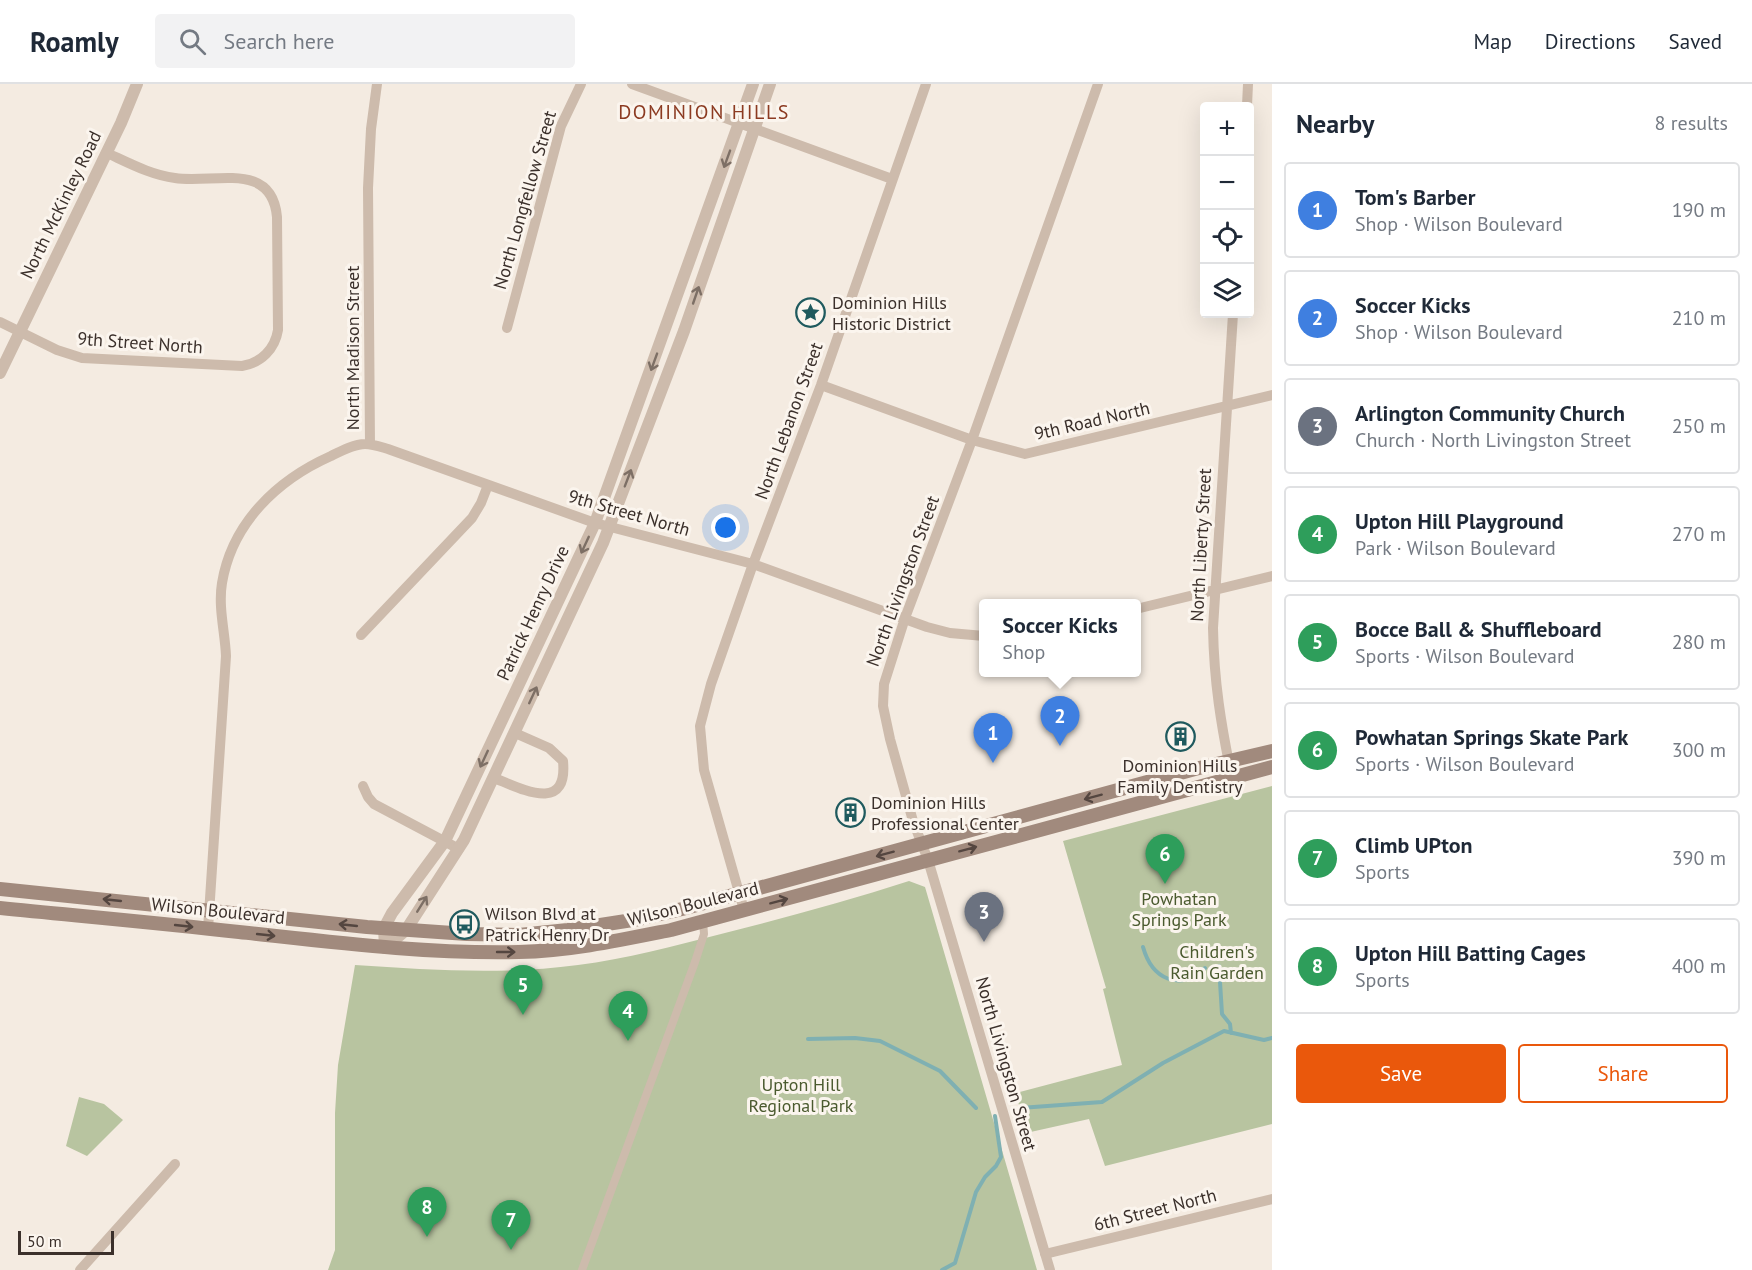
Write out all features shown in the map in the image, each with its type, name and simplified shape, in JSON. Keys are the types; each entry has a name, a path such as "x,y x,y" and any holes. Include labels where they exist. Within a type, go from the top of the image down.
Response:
{"main road":[{"name":"Wilson Boulevard","path":"0,889 406,930 519,935 568,930 639,919 740,894 1272,751"},
{"name":"Wilson Boulevard","path":"0,908 385,948 465,952 520,952 556,949 627,939 704,921 1272,767"}],"street":[{"name":"North McKinley Road","path":"0,373 137,84"},
{"name":"North Madison Street","path":"208,929 226,656 221,616 221,584 227,561 243,527 263,502 282,484 318,462 356,446 370,444 368,188 371,129 377,84"},
{"name":"North Longfellow Street","path":"507,328 561,126 581,84"},
{"path":"632,84 892,179"},
{"name":"Patrick Henry Drive","path":"384,928 392,913 445,841 595,523 753,84"},
{"name":"Patrick Henry Drive","path":"385,948 406,930 459,849 610,528 684,331 770,84"},
{"name":"North Lebanon Street","path":"744,910 704,770 700,726 711,684 753,564 820,385 927,84"},
{"name":"North Livingston Street","path":"1050,1270 928,860 913,821 884,706 884,684 904,618 972,440 1098,84"},
{"path":"1247,102 1248,84"},
{"name":"9th Street North","path":"0,322 60,351 92,359 242,366 262,358 274,344 278,330 277,218 275,204 270,195 261,185 247,179 183,179 164,176 106,153"},
{"name":"North Liberty Street","path":"1232,778 1220,723 1214,668 1213,628 1233,318"},
{"name":"9th Road North","path":"820,385 972,440 1025,454 1272,395"},
{"name":"9th Street North","path":"370,444 610,528 753,564 950,633 979,636"},
{"path":"361,634 472,518 488,485"},
{"path":"1141,608 1272,576"},
{"path":"494,778 533,794 549,793 561,786 564,775 563,760 549,748 515,733"},
{"path":"363,786 374,804 459,849"},
{"path":"582,1270 695,962 704,934 704,921"},
{"path":"384,928 385,948"},
{"path":"80,1270 175,1164"},
{"name":"6th Street North","path":"1045,1254 1272,1199"}],"green space":[{"name":"Powhatan Springs Park","path":"1272,786 1272,1124 1105,1166 1089,1119 1026,1133 1016,1093 1122,1065 1103,989 1106,988 1063,841"},
{"name":"Upton Hill Regional Park","path":"909,881 925,887 1037,1270 328,1270 335,1250 335,1113 338,1065 355,965 494,971 550,968 596,962 650,952 745,928"},
{"path":"79,1097 104,1104 123,1120 87,1156 66,1146"}],"waterway":[{"path":"1143,947 1153,967 1168,978 1186,979 1205,968"},
{"path":"1219,966 1222,1014 1230,1024 1231,1033"},
{"path":"1020,1108 1102,1102 1163,1063 1224,1031 1264,1040 1272,1038"},
{"path":"808,1039 855,1038 880,1041 940,1071 976,1108"},
{"path":"942,1270 955,1263 976,1192 1001,1157 995,1116"}],"place":[{"name":"Dominion Hills Historic District","path":"811,313"},
{"name":"Dominion Hills Family Dentistry","path":"1180,737"},
{"name":"Soccer Kicks","path":"1060,746"},
{"name":"Tom's Barber","path":"993,763"},
{"name":"Dominion Hills Professional Center","path":"850,813"},
{"name":"Powhatan Springs Skate Park","path":"1165,884"},
{"name":"Wilson Blvd at Patrick Henry Dr","path":"464,924"},
{"name":"Arlington Community Church","path":"984,942"},
{"name":"Bocce Ball & Shuffleboard","path":"523,1015"},
{"name":"Upton Hill Playground","path":"628,1041"},
{"name":"Upton Hill Batting Cages","path":"427,1237"},
{"name":"Climb UPton","path":"511,1250"}],"district":[{"name":"DOMINION HILLS","path":"704,112"}],"park label":[{"name":"Children's Rain Garden","path":"1217,962"}]}
